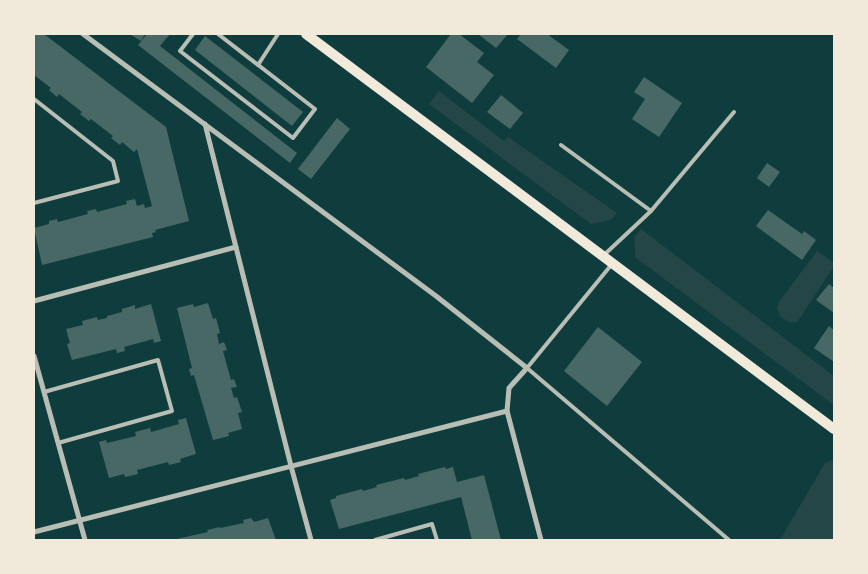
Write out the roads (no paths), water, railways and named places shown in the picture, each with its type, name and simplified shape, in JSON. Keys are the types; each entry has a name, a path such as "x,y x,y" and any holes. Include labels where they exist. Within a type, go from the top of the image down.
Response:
{"main road":[{"path":"306,34 834,429"}],"street":[{"path":"83,34 436,296 527,368 509,388 507,411 541,540"},
{"path":"205,124 311,540"},
{"path":"34,301 236,247"},
{"path":"34,356 85,540"},
{"path":"34,532 507,411"}],"lane":[{"path":"193,34 180,51 293,138 315,109 218,34"},
{"path":"258,65 278,34"},
{"path":"34,99 113,161 118,181 34,202"},
{"path":"604,256 651,211 734,112"},
{"path":"561,145 651,211"},
{"path":"614,263 527,368 729,540"},
{"path":"44,392 158,360 172,410 58,442"},
{"path":"375,540 432,524 437,540"}]}
